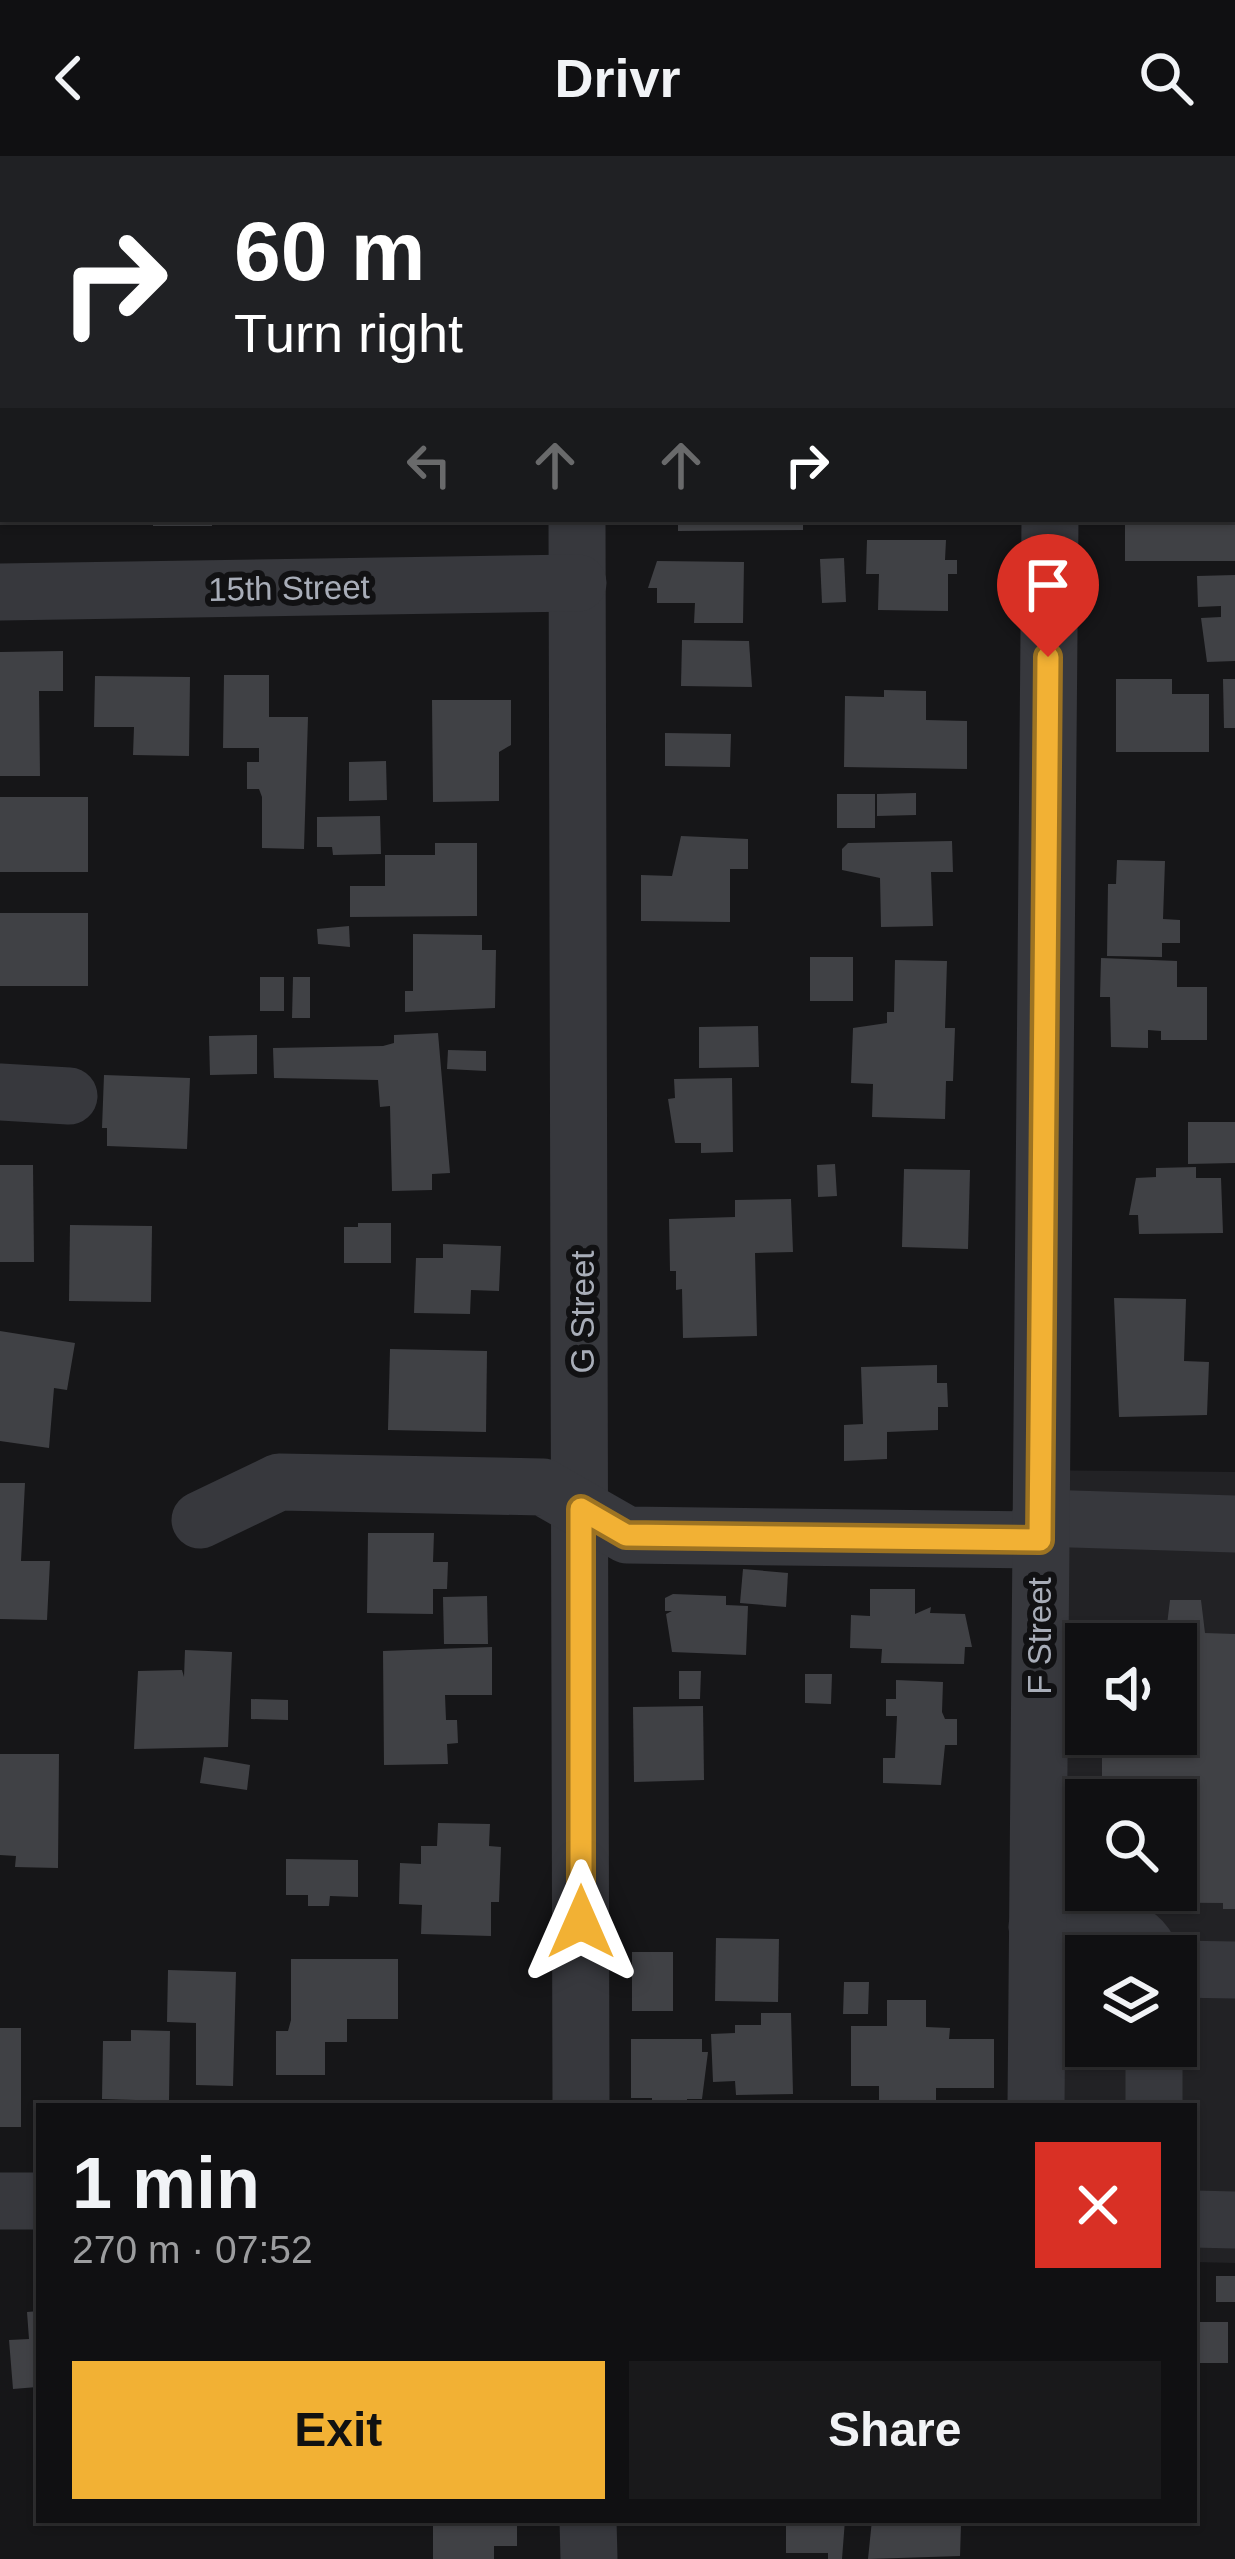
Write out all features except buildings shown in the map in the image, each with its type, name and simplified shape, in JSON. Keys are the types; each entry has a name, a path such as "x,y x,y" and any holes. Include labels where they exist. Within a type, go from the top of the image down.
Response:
{"street":[{"name":"G Street","path":"577,522 581,2103"},
{"name":"F Street","path":"1036,2103 1050,522"},
{"name":"15th Street","path":"0,592 578,584"},
{"path":"0,1092 69,1096"},
{"path":"200,1520 279,1482 543,1487 626,1535 1235,1524"},
{"path":"1037,1927 1122,1927 1135,1935"},
{"path":"1197,1970 1235,1970"},
{"path":"1154,2067 1154,2103"},
{"path":"0,2201 36,2201"},
{"path":"1197,2219 1235,2220"},
{"path":"588,2523 589,2559"}],"shaded area":[{"path":"1015,1470 1235,1472 1235,2263 1197,2262 1197,2103 1020,2103"}],"route":[{"path":"581,1922 581,1509 626,1535 1040,1540 1048,657"}]}
